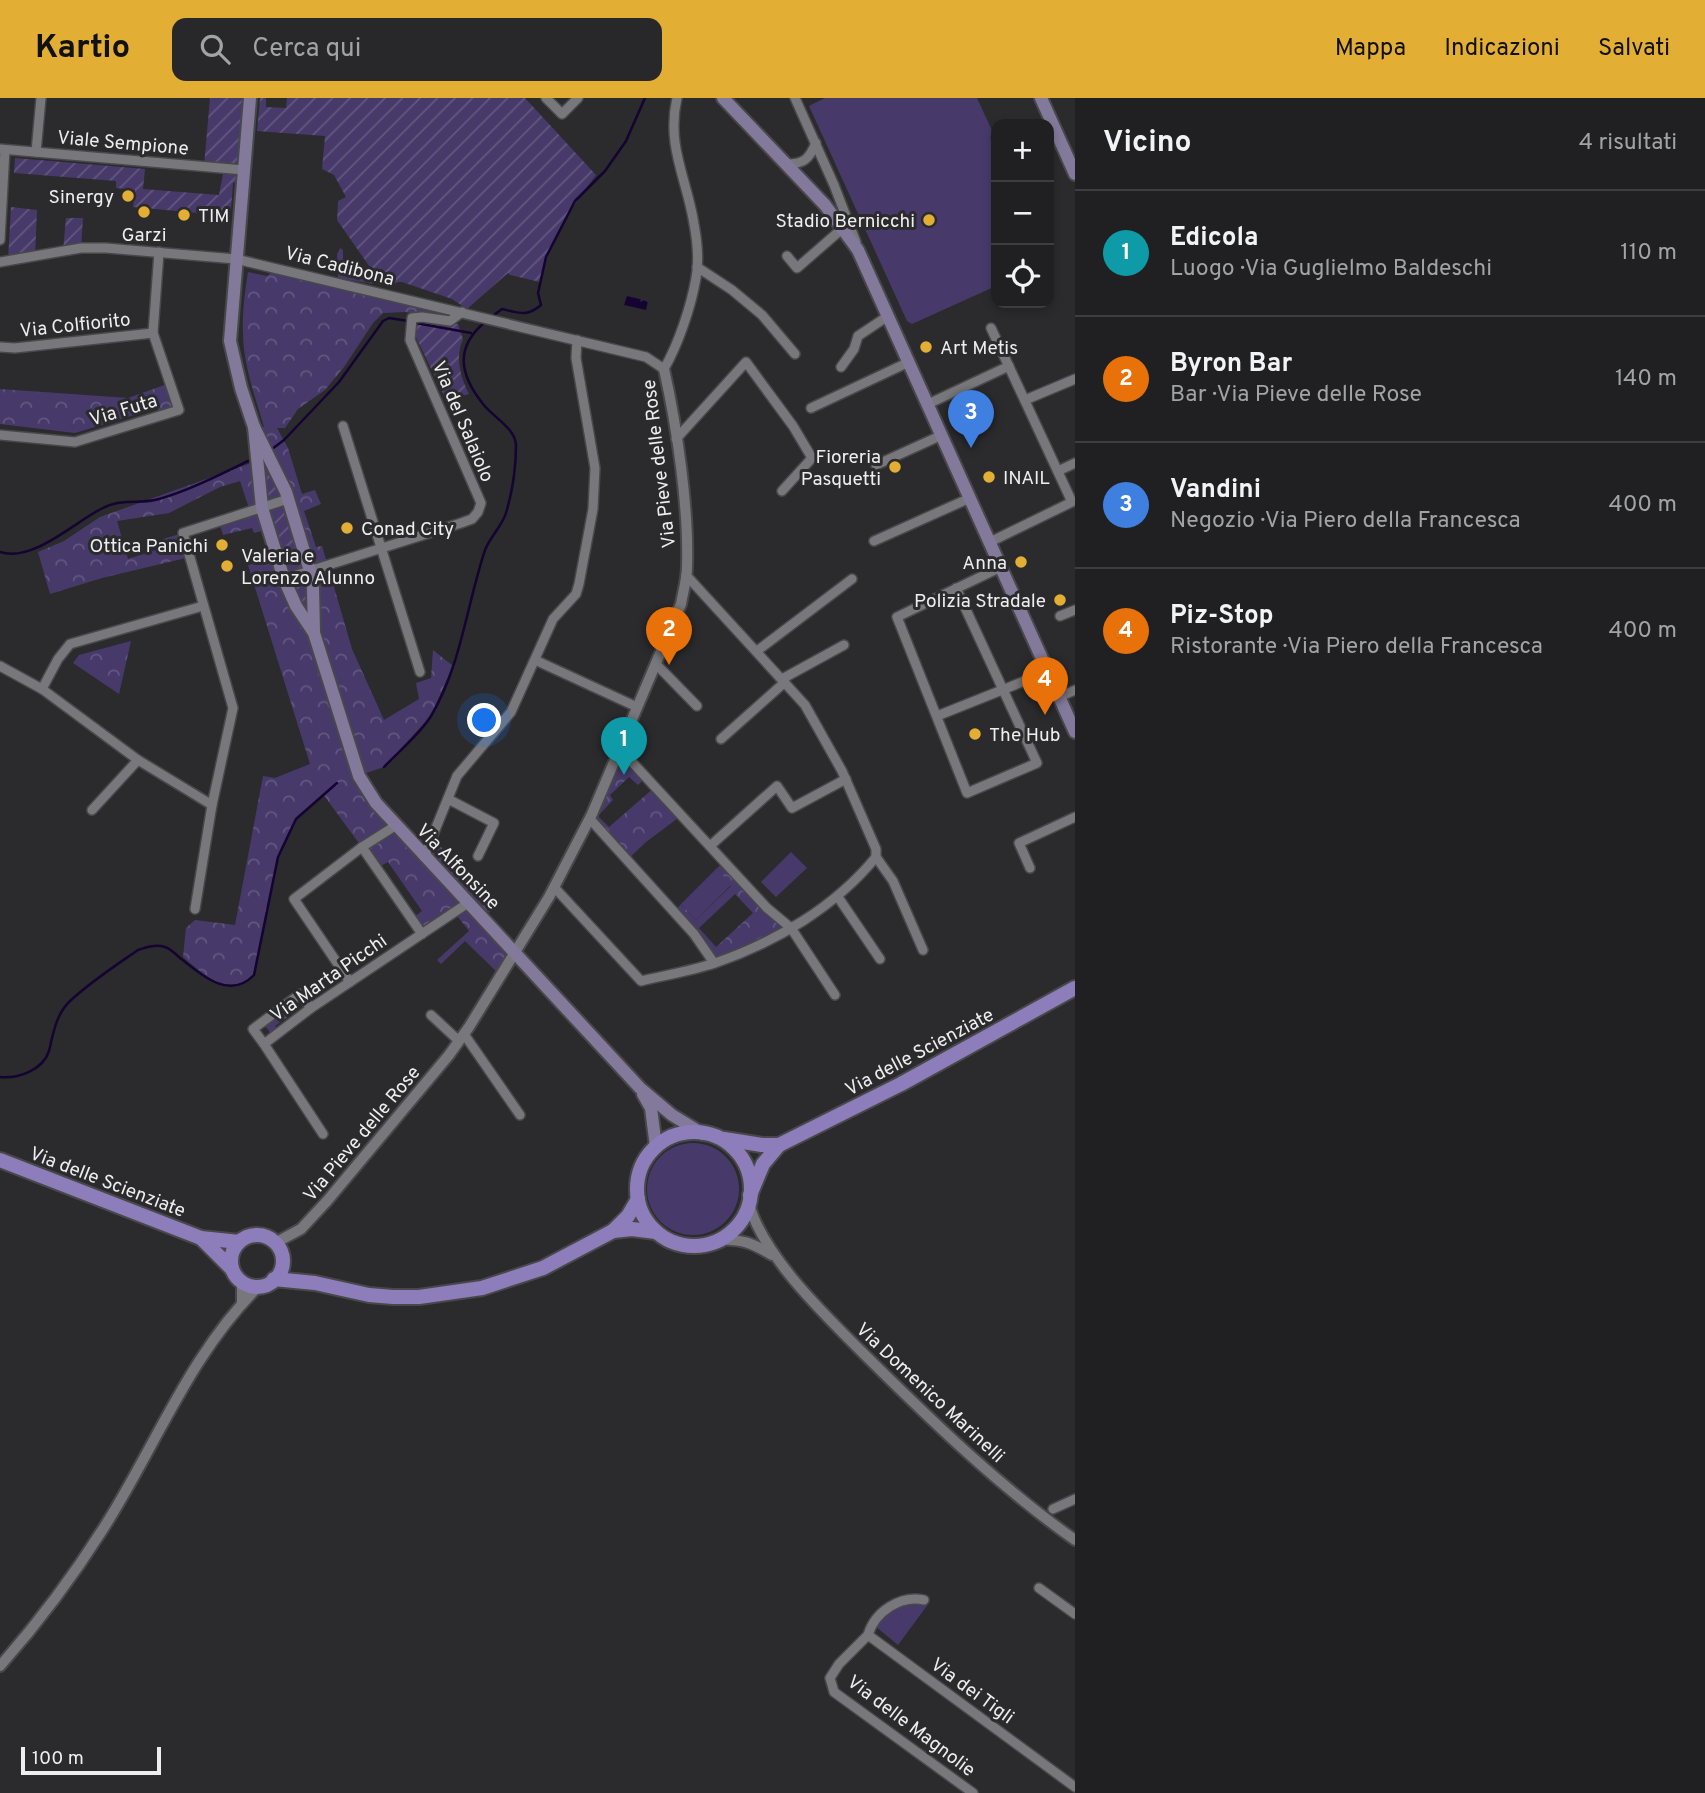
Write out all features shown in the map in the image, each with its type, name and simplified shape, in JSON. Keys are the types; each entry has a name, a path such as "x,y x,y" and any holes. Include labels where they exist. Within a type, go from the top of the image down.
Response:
{"main road":[{"name":"Via Alfonsine","path":"250,98 230,341 233,361 254,427 288,499 310,571 314,633 359,776 395,826 516,952 640,1088 672,1115 710,1135"},
{"path":"723,98 787,164 843,228 858,250 1075,732"},
{"path":"1041,98 1075,174"},
{"name":"Via Alfonsine","path":"254,427 262,508 284,579 296,606 314,633"},
{"name":"Via delle Scienziate","path":"750,1200 763,1164 779,1145 1075,988"},
{"name":"Via Alfonsine","path":"640,1088 651,1108 656,1147"},
{"path":"710,1135 736,1151 744,1164 749,1177 750,1200 740,1222 719,1240 700,1246 686,1246 672,1242 656,1232 644,1217 638,1199 639,1175 648,1155 674,1136 687,1133 710,1135 762,1145 779,1145"},
{"name":"Via delle Scienziate","path":"0,1160 201,1238 239,1242"},
{"path":"274,1279 315,1283 393,1297 419,1297 482,1289 543,1268 613,1231 628,1216 638,1199"},
{"path":"613,1231 632,1229 656,1232"},
{"path":"280,1253 279,1273 274,1279 258,1287 242,1282 232,1269 233,1252 239,1242 249,1236 260,1235 315,1283"},
{"name":"Via delle Scienziate","path":"201,1238 232,1269"}],"street":[{"path":"36,152 41,98"},
{"path":"547,98 562,114 578,98"},
{"name":"Via Pieve delle Rose","path":"280,1253 327,1201 462,1038 516,952 590,819 681,604 686,575 683,494 664,369 672,355 697,276 697,267 694,224 673,137 673,113 677,98"},
{"path":"795,98 851,226 858,250"},
{"path":"787,164 807,160 816,143"},
{"path":"0,240 3,149"},
{"name":"Viale Sempione","path":"3,149 244,170"},
{"path":"787,256 797,268 843,228"},
{"name":"Via Cadibona","path":"0,262 81,248 236,259 646,357 664,369"},
{"name":"Via Futa","path":"0,435 75,442 179,410 153,333 159,253"},
{"path":"697,267 732,290 762,315 795,354"},
{"name":"Via del Salaiolo","path":"284,579 461,523 472,519 478,512 481,503 410,340 412,318 450,321 461,313"},
{"path":"841,367 858,336 888,316"},
{"path":"990,542 1073,501 991,328"},
{"name":"Via Colfiorito","path":"0,347 15,348 153,333"},
{"path":"424,857 457,776 511,712 553,619 576,594 593,509 595,468 576,358 576,340"},
{"path":"676,439 746,362 812,458 782,491"},
{"path":"811,408 909,362"},
{"path":"929,404 1009,366"},
{"path":"1025,400 1075,379"},
{"path":"343,426 420,672"},
{"path":"876,465 942,435"},
{"path":"1058,471 1075,463"},
{"path":"874,541 970,498"},
{"path":"195,909 212,805 233,708 183,533 288,499"},
{"path":"956,588 1037,763 967,793 897,617 956,588 1001,567"},
{"path":"686,575 805,705 846,779 876,849 876,857 893,881 923,950"},
{"path":"757,651 852,579"},
{"path":"42,689 58,659 70,644 202,606"},
{"path":"1060,616 1075,610"},
{"path":"721,739 783,680 844,645"},
{"path":"535,660 637,707"},
{"path":"656,664 697,706"},
{"path":"0,666 42,689 138,760 212,805"},
{"path":"937,716 1047,672"},
{"path":"1059,696 1075,690"},
{"path":"619,748 767,908 791,928 835,995"},
{"path":"92,810 138,760"},
{"path":"710,846 777,786 792,808 846,779"},
{"path":"448,799 494,823 478,856"},
{"path":"1030,868 1019,843 1075,817"},
{"path":"590,819 694,934 714,963"},
{"path":"350,982 294,899 362,847 395,826"},
{"path":"362,847 422,934"},
{"path":"554,887 641,981 714,963 771,939 838,897 876,857"},
{"path":"838,897 880,959"},
{"name":"Via Marta Picchi","path":"323,1134 264,1044 350,982 468,903"},
{"path":"264,1044 253,1029 300,994 311,1009"},
{"path":"431,1015 462,1038 520,1115"},
{"path":"750,1200 758,1232 775,1257"},
{"path":"719,1240 752,1243 775,1257"},
{"name":"Via Domenico Marinelli","path":"775,1257 838,1327 916,1406 1016,1495 1075,1540"},
{"path":"242,1282 243,1302"},
{"path":"0,1666 43,1617 104,1529 211,1342 258,1287"},
{"path":"1053,1509 1075,1499"},
{"path":"1039,1588 1075,1614"},
{"path":"868,1634 876,1617 902,1599 925,1600"},
{"name":"Via delle Magnolie","path":"868,1634 830,1678 834,1692 973,1793"},
{"name":"Via dei Tigli","path":"868,1634 1075,1787"}],"green space":[{"path":"210,98 250,98 243,181 233,183 231,209 220,215 133,207 135,190 116,188 116,181 14,173 15,158 145,169 143,189 219,195 224,169 204,166"},
{"path":"260,98 266,98 266,107 286,108 287,98 525,98 596,175 562,226 549,253 540,282 508,273 467,309 452,299 402,282 389,287 381,283 337,220 338,201 346,197 334,175 322,169 325,136 257,131"},
{"name":"Stadio Bernicchi","path":"825,98 977,98 991,128 991,288 912,324 907,321 809,106"},
{"path":"11,207 37,210 35,256 8,260"},
{"path":"66,218 83,218 81,248 63,251"},
{"path":"340,248 343,250 343,263 366,267 373,284 338,278 337,254"},
{"path":"273,271 449,315 383,313 325,390 298,409 285,428 277,428 288,448 302,494 315,490 321,504 304,511 316,547 322,546 352,649 384,720 419,699 416,683 431,678 433,650 453,666 430,717 384,767 360,775 516,952 501,976 465,941 441,964 437,960 469,931 454,912 422,934 411,919 422,911 388,862 377,868 323,794 296,819 278,857 254,975 235,986 226,985 208,977 183,957 186,928 195,920 235,925 263,776 275,778 310,764 248,565 263,561 261,554 275,550 254,427 264,427 245,356 243,310 248,272 267,276"},
{"path":"417,322 458,324 463,339 459,353 460,366 469,394 446,400 415,335"},
{"path":"170,383 179,410 160,416 157,408 75,433 0,424 0,389 128,398"},
{"path":"254,427 310,571 314,633 296,606 262,508"},
{"path":"257,461 269,529 254,533 252,528 223,535 219,522 250,511 240,481 220,487 169,513 117,521 128,559 165,547 163,539 183,533 190,557 102,578 50,594 38,552 64,541 100,517"},
{"path":"131,641 119,694 73,663 79,655"},
{"path":"619,748 646,777 638,785 629,777 610,795 613,800 598,816 609,827 655,787 682,815 627,860 590,819"},
{"path":"439,845 459,864 456,869 472,885 478,881 498,900 489,913 428,852"},
{"path":"791,852 807,868 776,897 761,882"},
{"path":"722,864 791,928 714,963 674,912 681,904 696,920 731,886 717,868","holes":["735,894 753,913 716,947 699,928"]},
{"path":"717,868 731,885 696,920 681,904"},
{"path":"295,1005 302,1015 297,1019 293,1013 275,1026 279,1032 273,1036 265,1026"},
{"path":"684,1143 702,1143 719,1150 732,1163 739,1180 739,1198 732,1215 719,1228 702,1235 684,1235 667,1228 654,1215 647,1198 647,1180 654,1163 667,1150"},
{"path":"929,1603 898,1645 875,1626 896,1608"}],"water":[{"path":"627,296 648,301 646,310 624,305"}],"waterway":[{"path":"490,318 502,309 527,313 541,305 538,293 546,257 575,201 605,171 626,141 645,98"},
{"path":"272,449 284,440 339,382 383,321 389,318 408,321"},
{"path":"384,767 421,729 441,697 457,656 485,550 504,518 510,497 515,439 475,393 465,372 468,342 485,322"},
{"path":"416,323 471,333"},
{"path":"0,552 26,552 53,540 109,505 152,501 171,495 248,461"},
{"path":"0,1077 22,1075 36,1068 46,1058 56,1025 65,1007 94,981 138,950 155,946 167,948 205,977 225,985 235,986 254,975 278,857 296,819 337,783"}],"place":[{"name":"Sinergy","path":"128,196"},
{"name":"Garzi","path":"144,212"},
{"name":"TIM","path":"184,215"},
{"name":"Stadio Bernicchi","path":"929,220"},
{"name":"Art Metis","path":"926,347"},
{"name":"Vandini","path":"971,448"},
{"name":"Fioreria Pasquetti","path":"895,467"},
{"name":"INAIL","path":"989,477"},
{"name":"Conad City","path":"347,528"},
{"name":"Ottica Panichi","path":"222,545"},
{"name":"Anna","path":"1021,562"},
{"name":"Valeria e Lorenzo Alunno","path":"227,566"},
{"name":"Polizia Stradale","path":"1060,600"},
{"name":"Byron Bar","path":"669,665"},
{"name":"Piz-Stop","path":"1045,715"},
{"name":"The Hub","path":"975,734"},
{"name":"Edicola","path":"624,775"}]}
